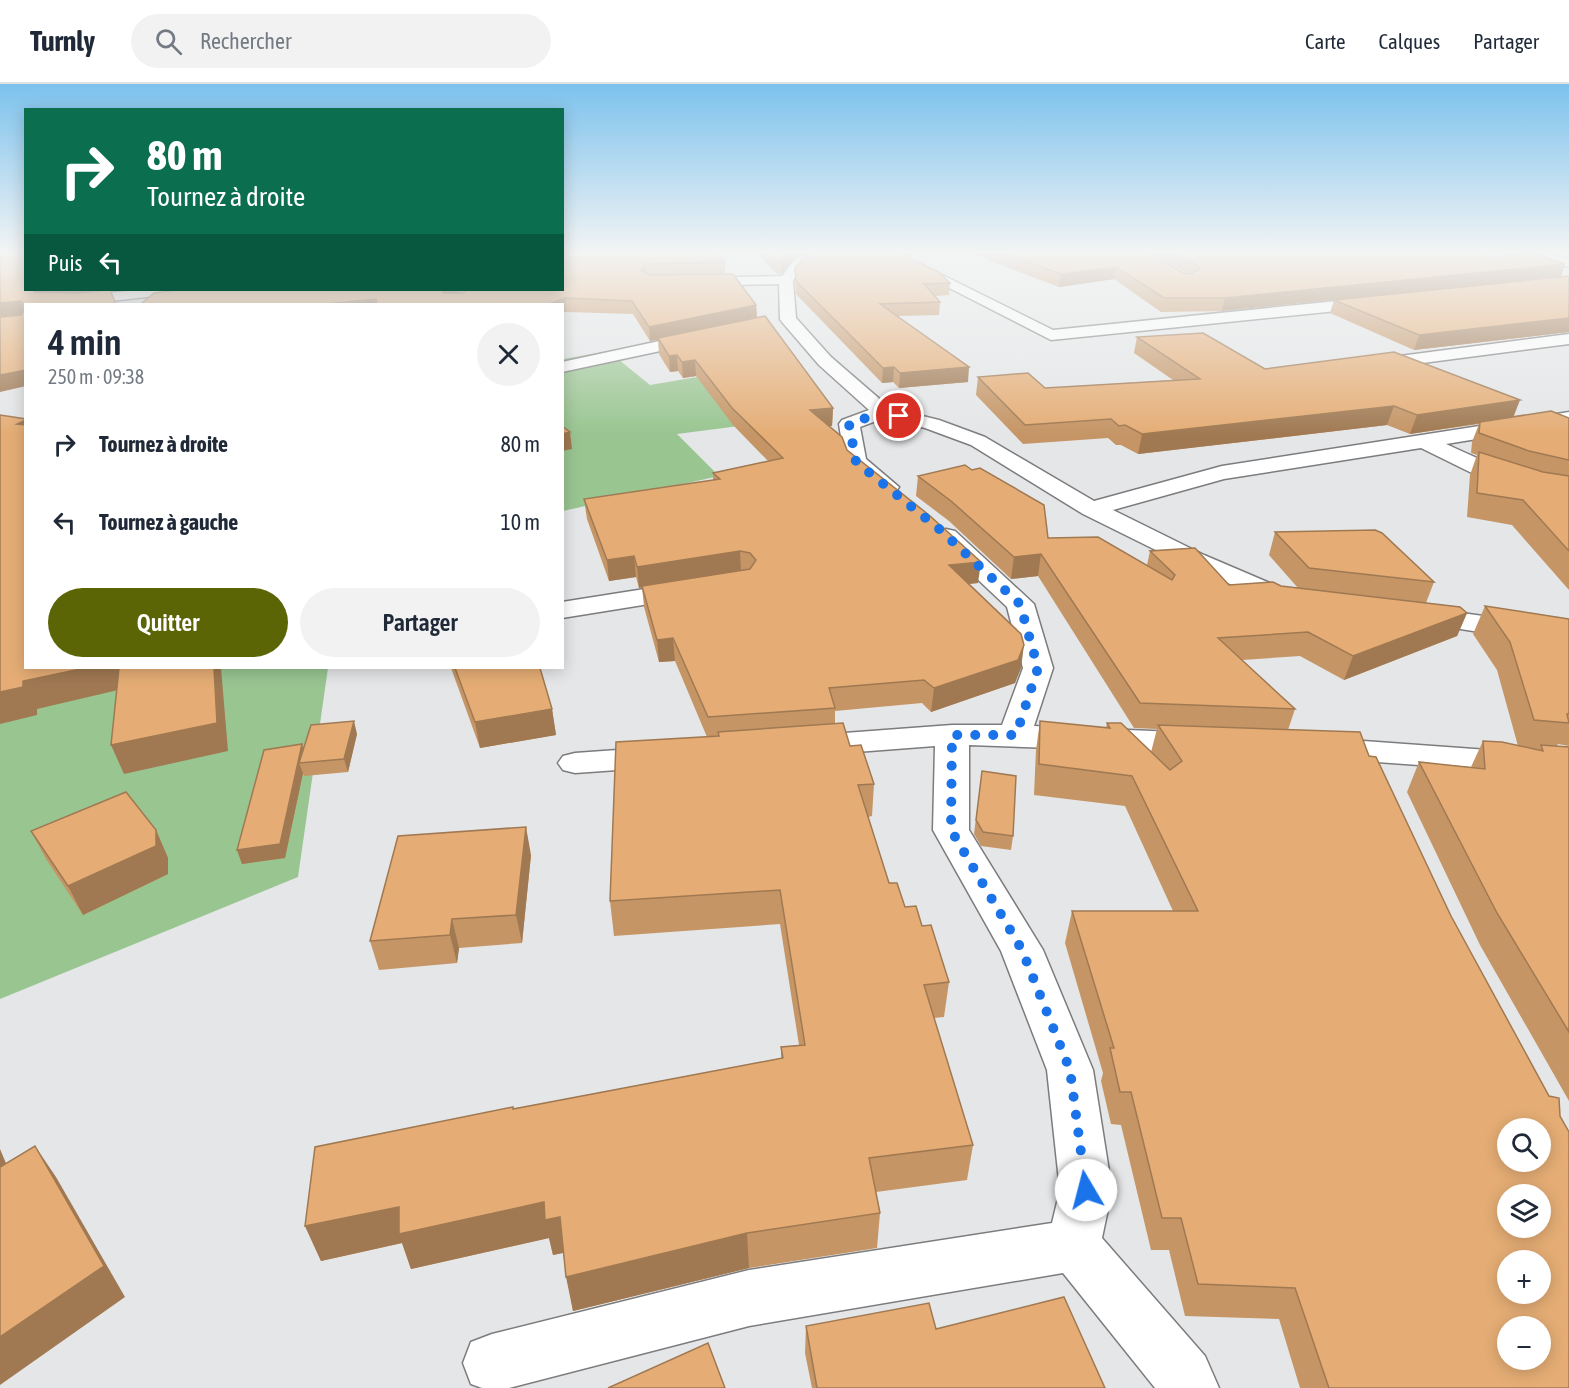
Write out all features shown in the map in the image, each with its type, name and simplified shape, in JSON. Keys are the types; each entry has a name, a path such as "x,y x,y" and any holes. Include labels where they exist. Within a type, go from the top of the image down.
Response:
{"street":[{"path":"784,313 783,320 883,412 932,424 978,441 1091,509 1195,560 1285,601 1309,603"},
{"path":"1007,313 1051,335 1267,313"},
{"path":"564,367 721,333"},
{"path":"1349,367 1569,339"},
{"path":"883,412 849,424 856,462 920,513 1020,604 1038,668 1016,735"},
{"path":"1091,509 1222,473 1569,418"},
{"path":"1424,441 1490,473 1533,486 1569,492"},
{"path":"564,610 719,585"},
{"path":"1392,612 1569,637"},
{"path":"952,735 951,830 1022,950 1070,1070 1086,1190 1074,1245"},
{"path":"775,748 952,735 1016,735 1227,744"},
{"path":"1297,747 1368,750 1569,766"},
{"path":"1368,750 1387,792"},
{"path":"575,764 693,755"},
{"path":"492,1363 749,1298 1074,1245"},
{"path":"1074,1245 1184,1377 1189,1388"}],"green space":[{"path":"608,351 650,385 762,366 801,418 677,434 719,476 564,511 564,359"},
{"path":"0,587 24,662 24,669 328,669 298,877 0,999"}],"building":[{"path":"24,313 24,370 0,375 0,317"},
{"path":"640,313 718,313 649,327"},
{"path":"828,313 893,313 969,367 900,373 894,367 883,368"},
{"path":"1365,313 1569,313 1569,318 1419,335"},
{"path":"765,316 833,408 810,410 842,437 847,450 929,515 981,562 949,565 1021,634 1024,645 1018,660 934,688 924,680 829,688 835,708 708,717 673,638 657,640 642,586 750,569 756,560 750,553 740,551 637,567 634,556 607,560 584,499 720,479 713,473 783,458 732,408 695,360 682,362 677,355 669,356 658,338"},
{"path":"1203,333 1265,369 1394,352 1520,400 1417,415 1394,406 1142,434 1125,425 1119,426 1111,419 1025,425 978,377 1028,373 1045,388 1200,379 1137,337"},
{"path":"1551,411 1569,418 1569,460 1529,451 1479,433 1480,422"},
{"path":"0,415 24,419 17,424 24,425 24,669 80,669 23,681 23,687 0,692"},
{"path":"1479,452 1543,472 1569,476 1569,551 1523,500 1477,493"},
{"path":"965,465 972,470 980,468 1044,505 1048,538 1098,537 1172,580 1175,575 1150,551 1195,548 1229,585 1273,582 1281,586 1460,607 1467,613 1353,656 1308,632 1218,638 1295,709 1140,703 1041,554 1014,557 951,501 918,476"},
{"path":"1375,530 1382,533 1434,582 1309,568 1275,532"},
{"path":"1485,606 1569,619 1569,714 1567,714 1569,723 1534,720 1510,642"},
{"path":"119,669 214,669 217,723 111,745"},
{"path":"455,669 540,669 552,709 475,722"},
{"path":"354,721 344,759 299,763 311,725"},
{"path":"1040,721 1110,728 1107,723 1121,723 1170,770 1182,761 1158,725 1360,732 1369,756 1376,757 1451,916 1549,1096 1559,1098 1560,1116 1569,1132 1569,1388 1329,1388 1295,1288 1198,1284 1181,1218 1162,1218 1131,1092 1120,1092 1110,1048 1114,1048 1072,911 1198,911 1132,776 1039,764"},
{"path":"843,723 850,746 861,745 874,784 858,785 889,883 897,883 905,907 916,906 922,926 931,925 949,982 924,985 973,1145 869,1158 880,1213 747,1233 566,1277 560,1217 545,1220 544,1202 399,1234 399,1207 305,1226 315,1147 513,1107 513,1109 783,1058 781,1047 805,1045 780,890 610,901 616,742 719,736 718,732"},
{"path":"1483,741 1502,742 1543,751 1541,745 1569,747 1569,1032 1497,913 1419,762 1485,769"},
{"path":"302,744 280,844 237,850 264,750"},
{"path":"982,771 1016,776 1013,836 983,832 976,820"},
{"path":"126,792 156,830 156,846 68,886 31,831"},
{"path":"526,827 516,915 452,919 450,935 370,941 398,836"},
{"path":"35,1146 104,1266 0,1337 0,1167"},
{"path":"1064,1297 1105,1388 817,1388 806,1326 929,1303 936,1329"},
{"path":"708,1343 725,1388 608,1388"}],"route":[{"path":"899,416 883,412 849,424 856,462 938,528 1020,604 1038,668 1016,735 952,735 951,830 1022,950 1070,1070 1086,1190"}]}
